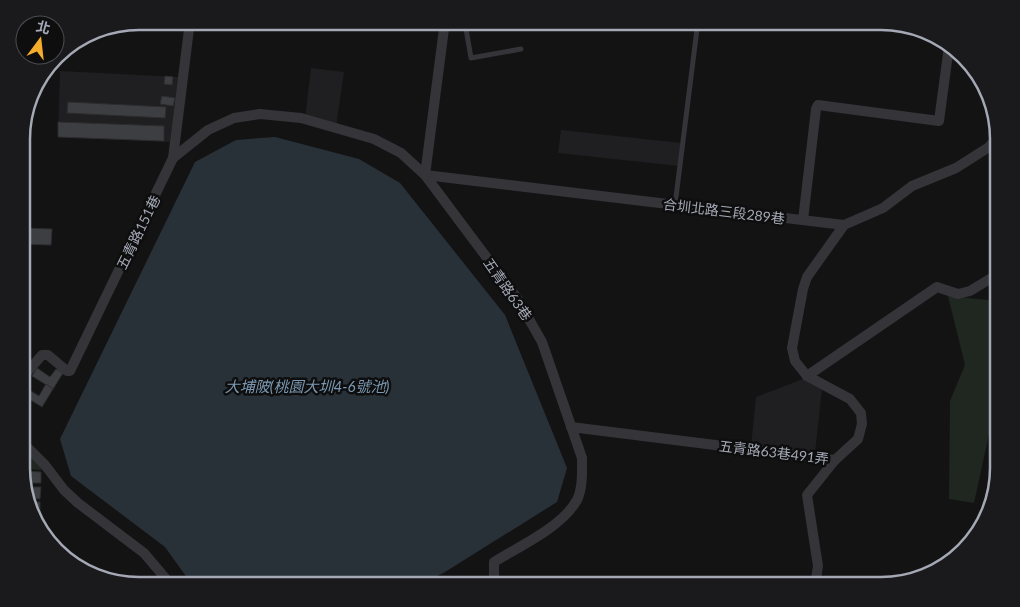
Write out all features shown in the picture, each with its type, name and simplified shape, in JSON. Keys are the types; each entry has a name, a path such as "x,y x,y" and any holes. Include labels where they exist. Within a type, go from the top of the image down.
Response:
{"street":[{"name":"五青路151巷","path":"30,369 42,355 48,355 67,371 70,371 174,158 189,30"},
{"path":"425,175 443,30"},
{"path":"803,220 816,109 818,106 939,121 948,54"},
{"name":"五青路63巷","path":"174,158 208,130 234,118 260,114 301,118 374,139 401,153 425,175 517,298 542,342 582,458 583,474 578,498 568,512 554,524 494,562 494,577"},
{"path":"990,146 956,168 912,186 883,208 844,225 807,277 803,288 792,348 795,361 807,376 937,287 958,294 970,290 990,279"},
{"name":"合圳北路三段289巷","path":"425,175 844,225"},
{"name":"五青路63巷491弄","path":"571,427 835,460 858,439 862,424 862,413 850,398 807,376"},
{"path":"30,450 46,465 64,490 78,503 144,553 164,577"},
{"path":"816,577 818,566 807,494 835,460"}],"lane":[{"path":"466,30 471,58 521,49"},
{"path":"675,206 697,30"}],"shaded area":[{"path":"311,68 344,72 336,127 305,119"},
{"path":"60,71 178,77 170,142 58,137"},
{"path":"561,130 681,143 679,166 558,153"},
{"path":"948,296 990,300 990,429 974,503 949,499 950,401 965,365"},
{"path":"803,379 822,389 815,453 751,446 756,397"},
{"path":"30,456 45,470 30,469"}],"water":[{"name":"大埔陂(桃園大圳4-6號池)","path":"275,137 359,159 400,183 505,315 567,468 557,502 435,577 187,577 165,547 71,476 60,439 195,162 236,140"}],"building":[{"path":"165,76 173,77 172,85 164,84"},
{"path":"162,96 175,98 173,106 160,104"},
{"path":"68,102 166,107 165,118 67,113"},
{"path":"58,122 164,126 164,141 58,137"},
{"path":"30,228 52,229 51,245 30,244"},
{"path":"37,368 50,377 56,369 63,373 53,389 32,376"},
{"path":"46,384 53,389 42,407 30,400 30,390 39,396"},
{"path":"30,471 41,472 41,483 31,483"},
{"path":"32,487 41,487 40,499 35,499"},
{"path":"36,502 40,502 40,513"}]}
